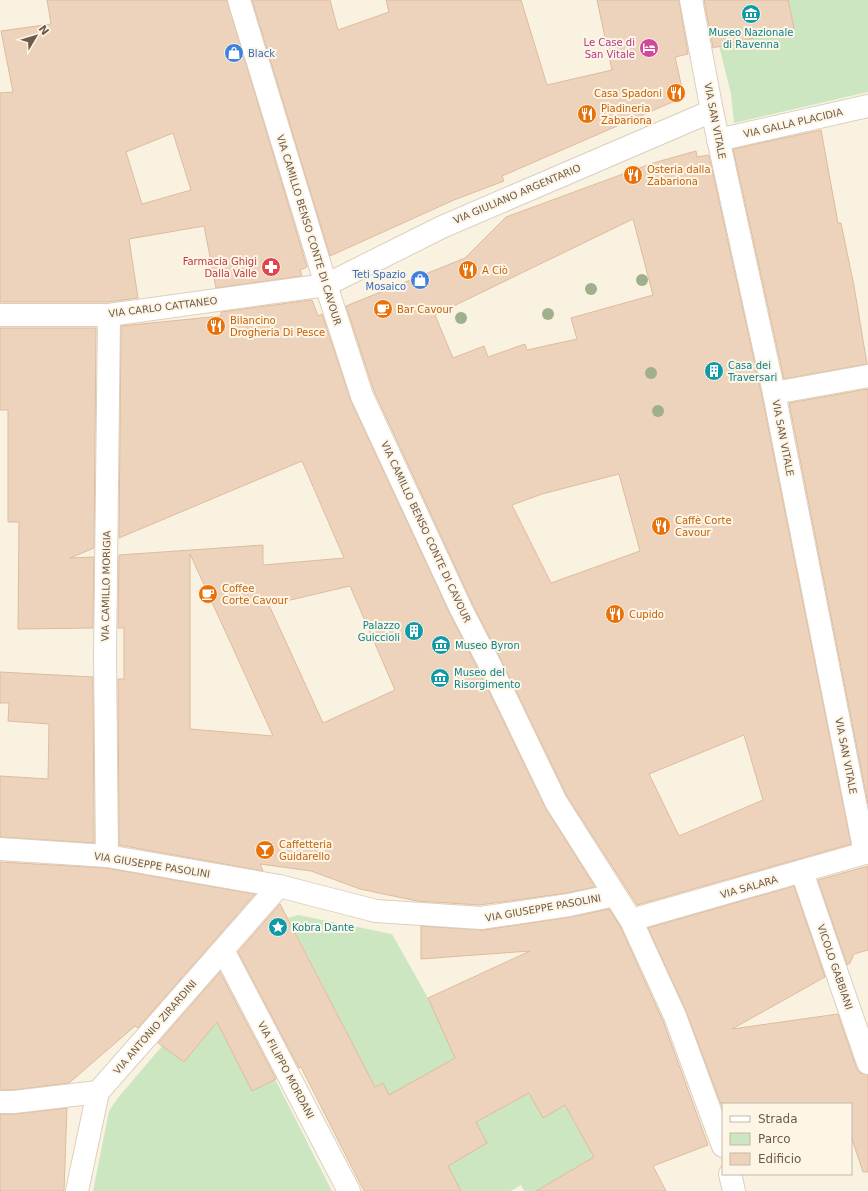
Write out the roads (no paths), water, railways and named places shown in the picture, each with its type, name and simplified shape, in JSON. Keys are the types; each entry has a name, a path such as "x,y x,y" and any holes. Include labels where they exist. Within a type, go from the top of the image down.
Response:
{"street":[{"name":"VIA CAMILLO BENSO CONTE DI CAVOUR","path":"239,0 326,285 362,396 461,609 490,664 556,802 631,920 675,1016 722,1143"},
{"name":"VIA SAN VITALE","path":"691,0 718,140 774,393 867,853"},
{"name":"VIA GALLA PLACIDIA","path":"718,140 868,106"},
{"name":"VIA GIULIANO ARGENTARIO","path":"326,285 442,227 712,110"},
{"name":"VIA CARLO CATTANEO","path":"0,315 109,315 326,285"},
{"name":"VIA CAMILLO MORIGIA","path":"107,856 105,656 109,315"},
{"path":"774,393 868,376"},
{"name":"VIA GIUSEPPE PASOLINI","path":"0,849 107,856 279,886 376,911 481,918 569,905 615,895"},
{"name":"VIA SALARA","path":"631,920 867,853"},
{"name":"VICOLO GABBIANI","path":"802,872 868,1063"},
{"name":"VIA ANTONIO ZIRARDINI","path":"76,1191 98,1092 279,886"},
{"name":"VIA FILIPPO MORDANI","path":"223,950 349,1191"},
{"path":"0,1102 14,1102 98,1092"},
{"path":"730,1175 734,1191"}],"place":[{"name":"Museo Nazionale di Ravenna","path":"751,14"},
{"name":"Le Case di San Vitale","path":"649,48"},
{"name":"Black","path":"234,53"},
{"name":"Casa Spadoni","path":"676,93"},
{"name":"Piadineria Zabariona","path":"587,114"},
{"name":"Osteria dalla Zabariona","path":"633,175"},
{"name":"Farmacia Ghigi Dalla Valle","path":"271,267"},
{"name":"A Ciò","path":"468,270"},
{"name":"Teti Spazio Mosaico","path":"420,280"},
{"name":"Bar Cavour","path":"383,309"},
{"name":"Bilancino Drogheria Di Pesce","path":"216,326"},
{"name":"Casa dei Traversari","path":"714,371"},
{"name":"Caffè Corte Cavour","path":"661,526"},
{"name":"Coffee Corte Cavour","path":"208,594"},
{"name":"Cupido","path":"615,614"},
{"name":"Palazzo Guiccioli","path":"414,631"},
{"name":"Museo Byron","path":"441,645"},
{"name":"Museo del Risorgimento","path":"440,678"},
{"name":"Caffetteria Guidarello","path":"265,850"},
{"name":"Kobra Dante","path":"278,927"}]}
